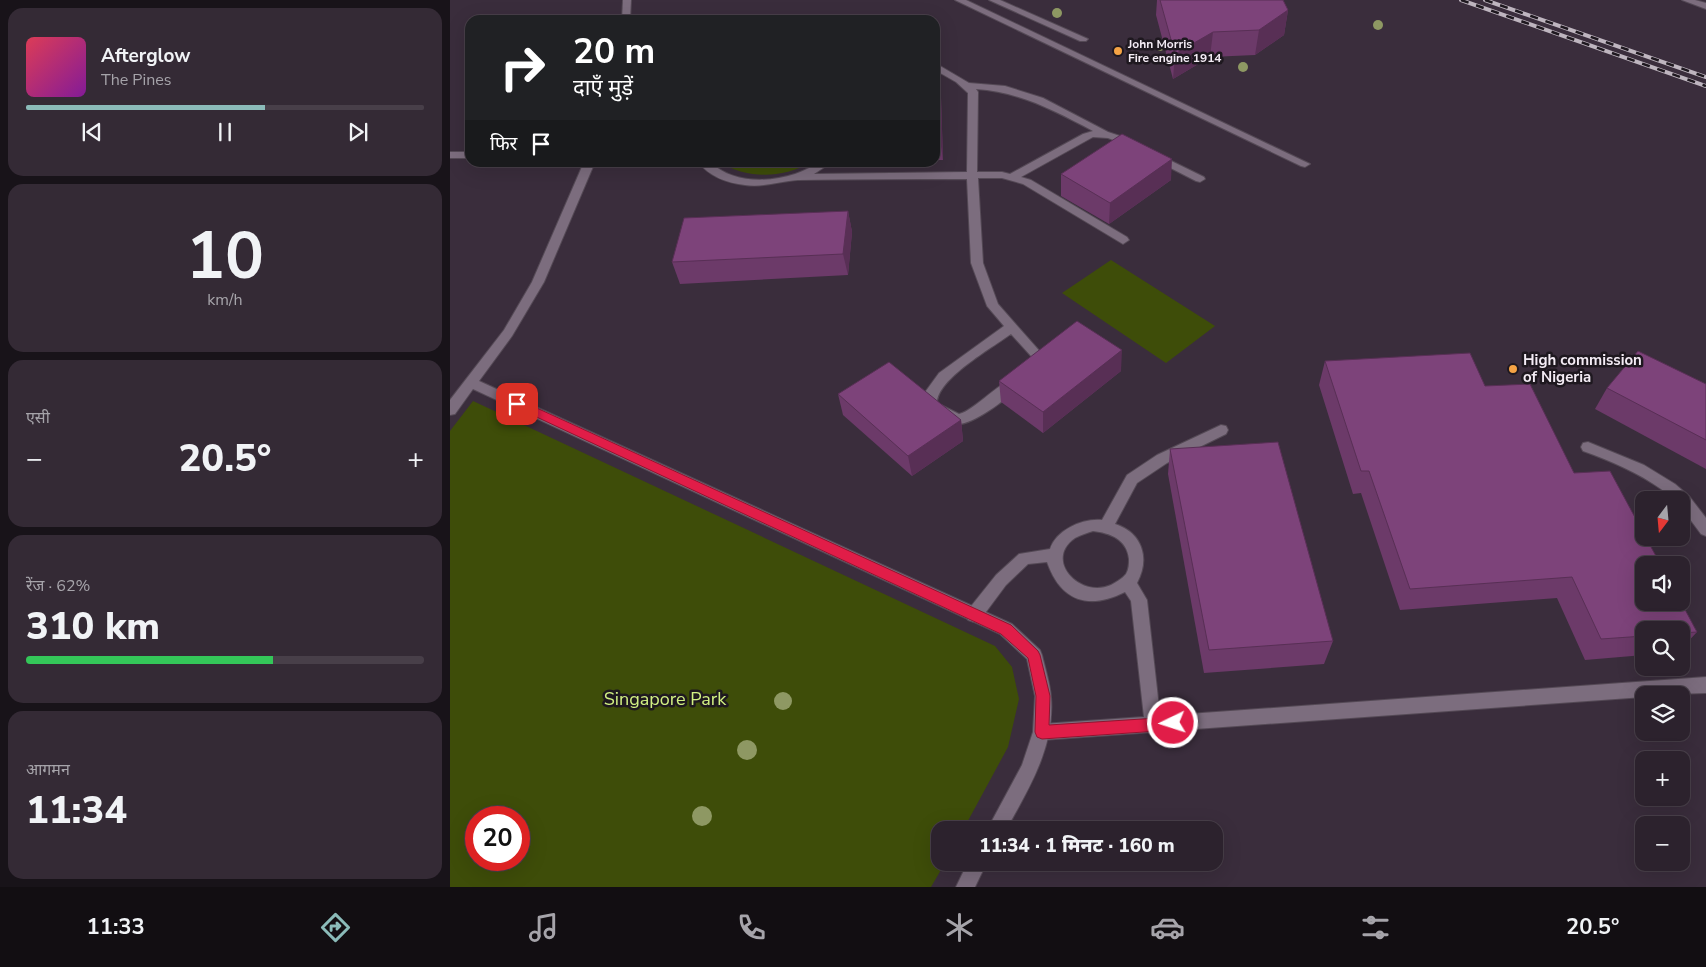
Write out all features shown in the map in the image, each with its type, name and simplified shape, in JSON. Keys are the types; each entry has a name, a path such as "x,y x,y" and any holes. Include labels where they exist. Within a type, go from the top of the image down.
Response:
{"street":[{"path":"626,15 628,0"},
{"path":"959,0 1305,164"},
{"path":"993,0 1083,39"},
{"path":"1686,0 1706,6"},
{"path":"940,69 967,86 973,92 972,175 977,263 993,306 1012,326"},
{"path":"967,86 996,87 1017,92 1068,113 1106,134"},
{"path":"1013,176 1096,133 1119,138 1200,179"},
{"path":"450,155 465,154"},
{"path":"450,410 508,333 538,282 588,167"},
{"path":"706,167 723,177 746,182 771,182 796,178 1013,176 1027,182 1123,240"},
{"path":"796,178 820,167"},
{"path":"472,383 1006,630 1034,655 1043,696 1042,732 1030,769 1001,821"},
{"path":"1106,527 1132,479 1162,459 1220,430"},
{"path":"1588,447 1616,457 1670,486 1696,512 1706,530"},
{"path":"1092,525 1106,527 1119,532 1129,540 1135,550 1138,562 1135,573 1128,583 1106,595 1092,596 1067,586 1059,577 1054,566 1054,555 1058,544 1067,535 1078,528 1092,525"},
{"path":"974,614 1001,580 1024,558 1054,555"},
{"path":"1128,583 1139,600 1153,725"},
{"path":"1042,732 1706,684"},
{"path":"964,887 973,871"}],"lane":[{"path":"1012,326 1037,355 1036,364 970,416 959,419 945,414 930,405 930,395 944,376 1012,326"}],"green space":[{"path":"729,167 801,167 788,172 765,175 742,172"},
{"path":"1111,260 1215,326 1166,363 1062,293"},
{"name":"Singapore Park","path":"473,401 995,646 1012,667 1019,699 1008,747 968,821 931,821 931,871 940,871 931,887 450,887 450,431"}],"building":[{"path":"1160,0 1283,0 1288,10 1259,30 1213,32 1175,54"},
{"path":"1122,134 1172,159 1110,203 1061,174"},
{"path":"848,211 843,254 672,262 684,218"},
{"path":"1077,321 1122,350 1043,412 999,381"},
{"path":"1638,351 1706,384 1706,440 1607,388"},
{"path":"1470,353 1485,386 1530,384 1574,473 1610,471 1635,517 1635,546 1650,546 1656,556 1635,556 1635,611 1686,611 1697,632 1690,632 1690,621 1635,621 1635,637 1601,639 1572,577 1410,589 1369,471 1361,471 1325,361"},
{"path":"889,362 961,420 908,456 838,394"},
{"path":"1278,442 1333,641 1209,650 1170,449"}],"railway":[{"path":"1461,0 1706,86"},
{"path":"1485,0 1706,77"}],"place":[{"name":"John Morris Fire engine 1914","path":"1118,51"},
{"name":"High commission of Nigeria","path":"1513,369"}],"route":[{"path":"517,404 1006,630 1034,655 1043,696 1042,732 1173,723"}]}
